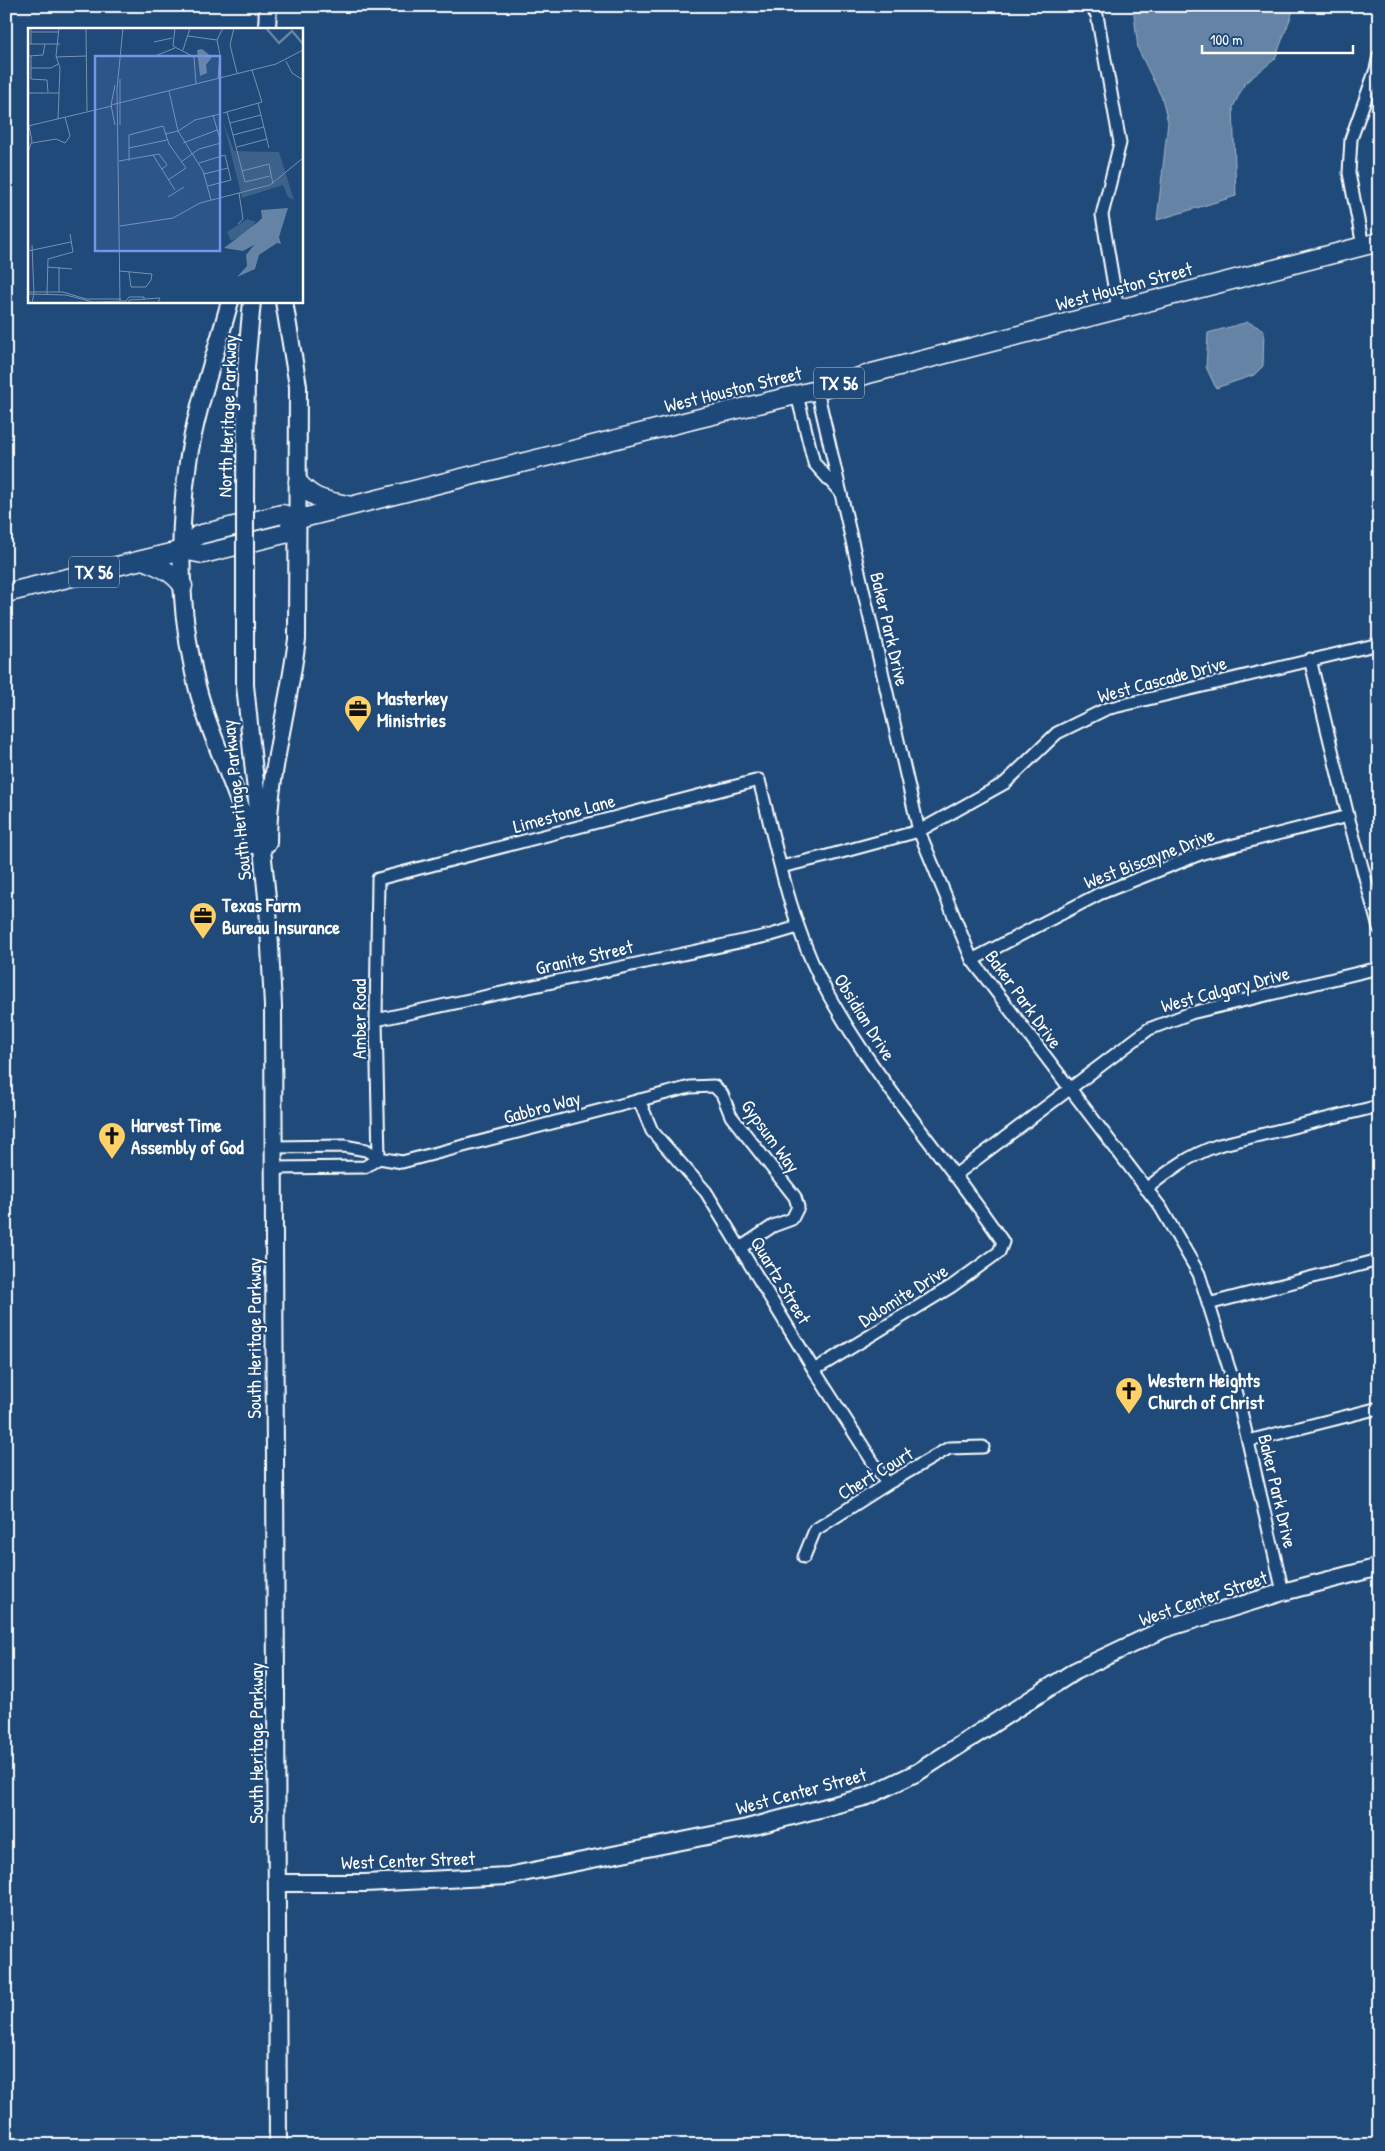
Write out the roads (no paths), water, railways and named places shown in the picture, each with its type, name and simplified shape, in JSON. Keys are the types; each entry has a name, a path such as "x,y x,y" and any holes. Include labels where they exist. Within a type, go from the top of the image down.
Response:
{"main road":[{"path":"267,28 268,6"},
{"name":"West Houston Street","path":"6,593 182,550 203,554 284,534 298,520 817,390 872,373 1371,244"},
{"path":"230,302 198,417 188,462 182,550 183,586 186,626 194,674 250,832 268,908"},
{"name":"North Heritage Parkway","path":"245,532 246,367 252,302"},
{"path":"268,908 268,838 271,800 297,639 298,386 284,302"},
{"path":"298,482 309,494 318,499 352,506"},
{"name":"South Heritage Parkway","path":"245,532 245,685 268,908 273,1006 278,2145"},
{"path":"142,560 167,570 183,586"},
{"name":"West Center Street","path":"277,1883 365,1883 508,1876 747,1828 868,1796 918,1772 1075,1671 1164,1629 1283,1592 1379,1567"}],"street":[{"path":"1091,6 1097,15 1120,143 1102,215 1118,310"},
{"path":"1371,244 1349,173 1351,139 1379,56"},
{"name":"Baker Park Drive","path":"817,390 919,831 972,960 1161,1208 1199,1274 1236,1390 1283,1592"},
{"path":"797,395 814,464 841,494"},
{"name":"West Cascade Drive","path":"781,867 919,831 1005,783 1056,733 1106,709 1379,644"},
{"path":"1310,659 1348,816 1379,928"},
{"name":"Obsidian Drive","path":"759,780 798,927 820,978 843,1019 892,1092 1003,1242"},
{"name":"Limestone Lane","path":"378,879 759,780"},
{"name":"West Biscayne Drive","path":"972,960 1099,894 1203,853 1348,816"},
{"name":"Amber Road","path":"378,879 376,1020 379,1158"},
{"name":"Granite Street","path":"376,1020 771,935 798,927"},
{"name":"West Calgary Drive","path":"954,1176 1149,1029 1191,1013 1379,968"},
{"name":"Gabbro Way","path":"273,1147 344,1146 366,1150 379,1158 402,1162 690,1087 714,1086"},
{"name":"Gypsum Way","path":"714,1086 722,1094 731,1116 796,1197 798,1207 792,1219 773,1226 740,1248"},
{"name":"Quartz Street","path":"640,1100 652,1131 706,1192 814,1370 887,1484"},
{"path":"1146,1189 1185,1159 1198,1152 1219,1145 1379,1106"},
{"path":"273,1168 365,1167 379,1158"},
{"name":"Dolomite Drive","path":"814,1370 952,1286 999,1252 1003,1242"},
{"path":"1208,1304 1379,1260"},
{"path":"1248,1441 1379,1408"},
{"name":"Chert Court","path":"804,1557 816,1530 887,1484 949,1448 983,1448"}],"water":[{"path":"1133,6 1290,6 1293,11 1275,59 1245,83 1233,107 1236,196 1157,220 1168,122 1162,98 1138,49"},
{"path":"1248,322 1264,330 1263,366 1254,375 1216,388 1206,367 1208,333"}],"place":[{"name":"Masterkey Ministries","path":"358,733"},
{"name":"Texas Farm Bureau Insurance","path":"203,940"},
{"name":"Harvest Time Assembly of God","path":"112,1160"},
{"name":"Western Heights Church of Christ","path":"1129,1415"}]}
